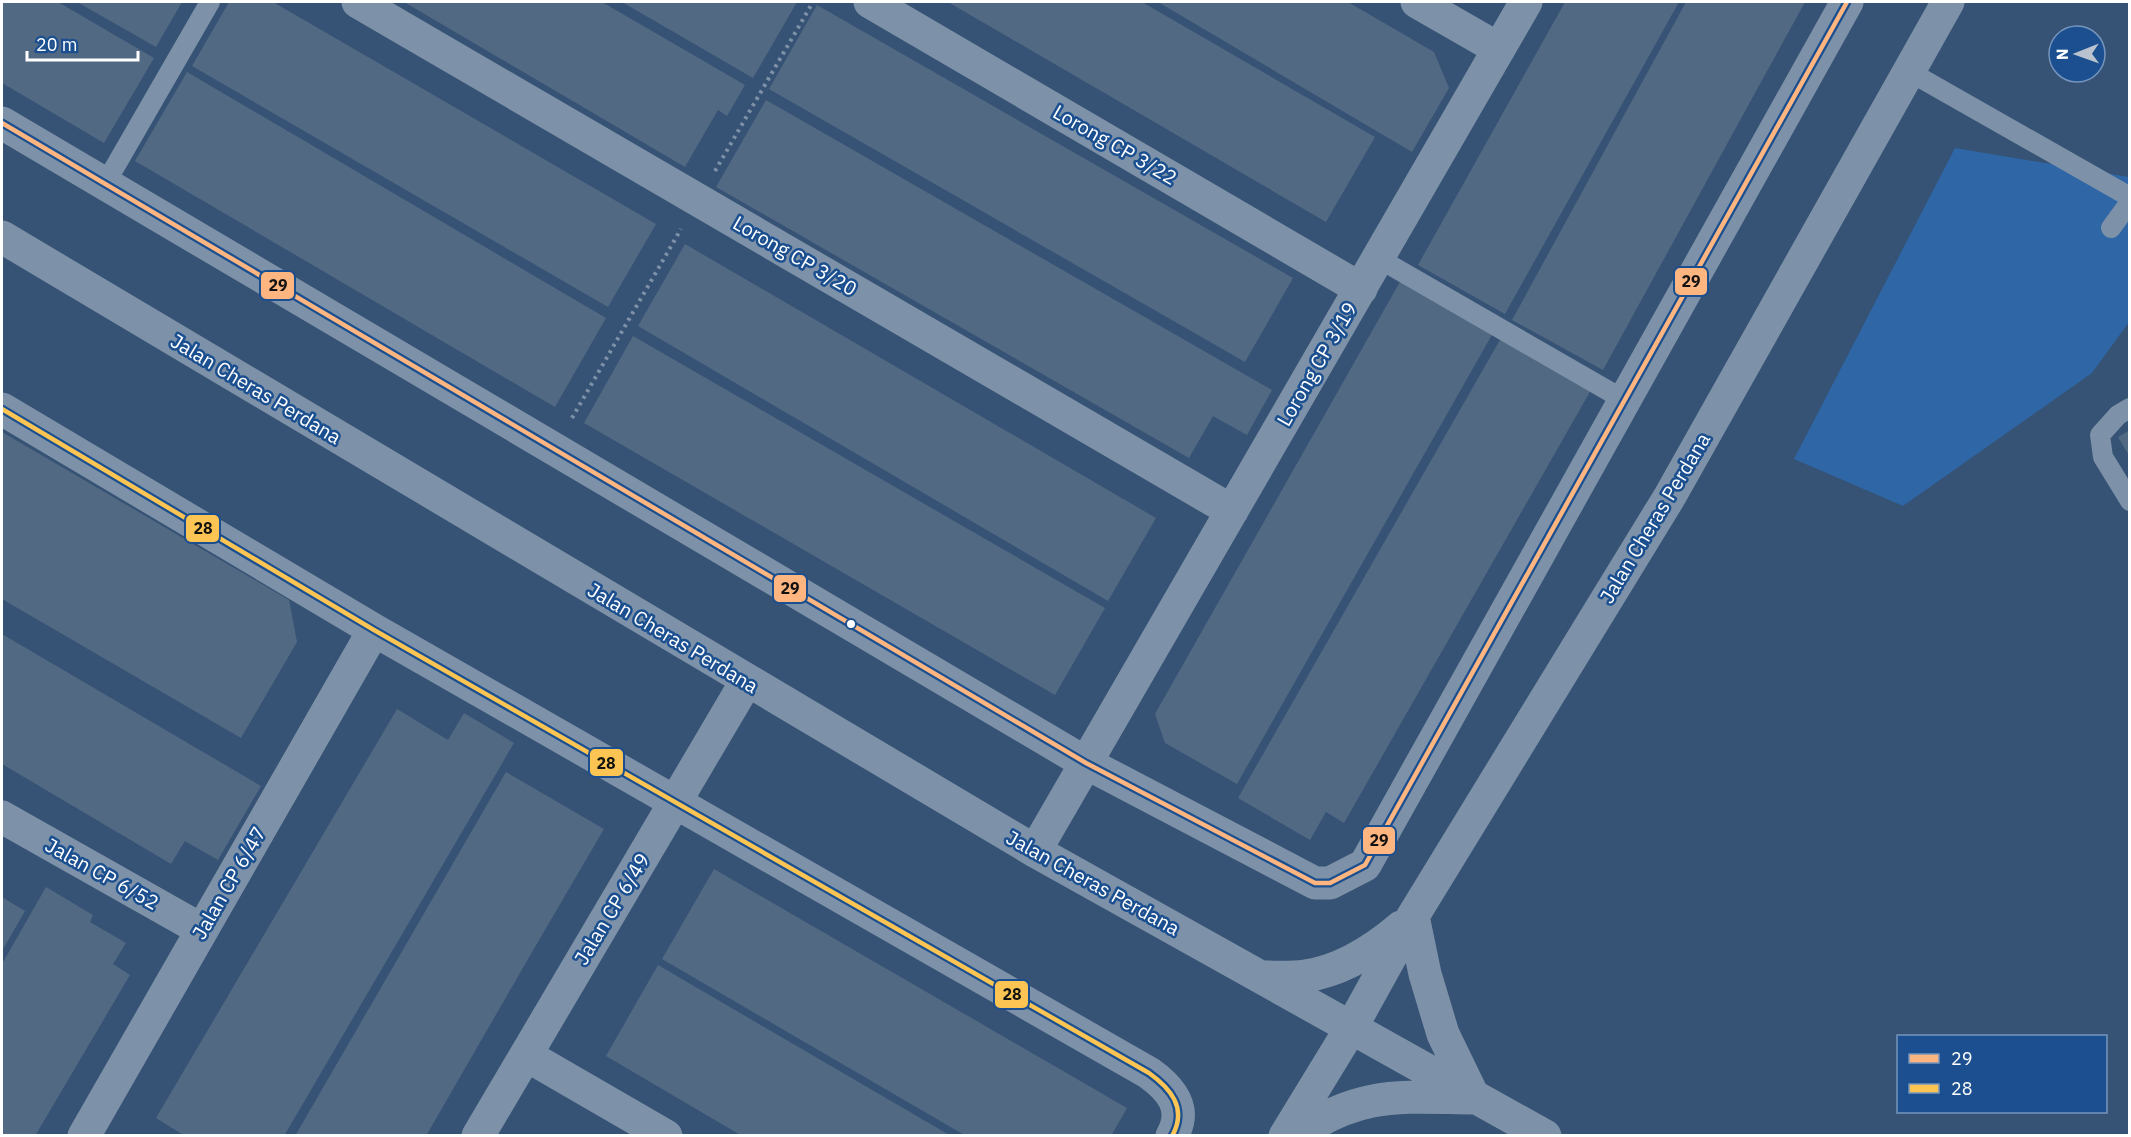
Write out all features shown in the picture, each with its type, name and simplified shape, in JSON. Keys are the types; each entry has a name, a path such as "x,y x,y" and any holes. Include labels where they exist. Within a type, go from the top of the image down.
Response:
{"street":[{"name":"Lorong CP 3/20","path":"358,2 1232,511"},
{"name":"Lorong CP 3/22","path":"870,2 1361,289"},
{"path":"1417,2 1499,50"},
{"name":"Lorong CP 3/19","path":"1035,851 1526,2"},
{"name":"Jalan Cheras Perdana","path":"1285,1136 1351,1028 1413,916 1670,496 1948,2"},
{"path":"2,123 1086,763 1315,883 1330,883 1365,865 1847,3"},
{"name":"Jalan Cheras Perdana","path":"2,237 746,682 1035,851 1545,1136"},
{"path":"2,409 374,630 1149,1073 1168,1087 1174,1096 1177,1108 1175,1130 1172,1136"},
{"name":"Jalan CP 6/47","path":"84,1136 374,630"},
{"name":"Jalan CP 6/49","path":"478,1136 746,682"},
{"name":"Jalan CP 6/52","path":"2,817 202,930"},
{"path":"1260,977 1305,976 1344,964 1378,947 1413,916 1425,974 1443,1034 1474,1098 1395,1097 1352,1104 1317,1120 1295,1136"},
{"path":"526,1055 666,1136"}],"lane":[{"path":"105,184 210,2"},
{"path":"1910,72 2130,197"},
{"path":"2111,228 2130,202"},
{"path":"1378,258 1626,401"},
{"path":"2130,408 2118,415 2100,435 2103,457 2130,501"}],"shaded area":[{"path":"1955,148 2129,177 2129,322 2092,373 1903,506 1794,459"}],"building":[{"path":"2,2 58,2 154,58 104,143 2,83"},
{"path":"77,2 182,2 156,47"},
{"path":"229,2 273,2 656,224 608,307 192,66"},
{"path":"404,2 602,2 745,85 727,116 718,110 685,167"},
{"path":"622,2 797,2 753,78"},
{"path":"948,2 1142,2 1375,137 1326,222"},
{"path":"1158,2 1348,2 1434,52 1449,88 1412,152"},
{"path":"1565,2 1679,2 1505,314 1418,265"},
{"path":"1686,2 1805,2 1603,370 1512,320"},
{"path":"817,5 1293,278 1245,362 769,89"},
{"path":"187,72 606,318 555,407 135,161"},
{"path":"766,100 1272,390 1247,435 1213,416 1189,458 716,187"},
{"path":"685,244 1156,518 1108,601 638,326"},
{"path":"1401,280 1493,333 1237,784 1165,743 1155,714"},
{"path":"633,336 1105,608 1055,695 584,423"},
{"path":"1501,338 1591,390 1344,823 1326,812 1310,840 1238,798"},
{"path":"2130,430 2130,457 2118,437"},
{"path":"2,432 289,600 297,642 241,738 2,599"},
{"path":"2,634 261,786 218,860 185,841 171,864 2,764"},
{"path":"397,709 448,740 464,713 514,743 284,1136 185,1136 156,1118"},
{"path":"506,772 604,829 426,1136 295,1136"},
{"path":"714,869 1127,1108 1111,1136 966,1136 662,959"},
{"path":"46,887 93,915 90,922 126,943 113,964 130,975 35,1136 2,1136 2,964"},
{"path":"2,897 25,911 2,951"},
{"path":"658,965 951,1136 742,1136 606,1056"}],"transit line":[{"name":"29","path":"2,123 1086,763 1315,883 1330,883 1365,865 1847,2"},
{"name":"28","path":"2,409 374,630 1149,1073 1170,1092 1177,1108 1178,1116 1172,1136"}]}
